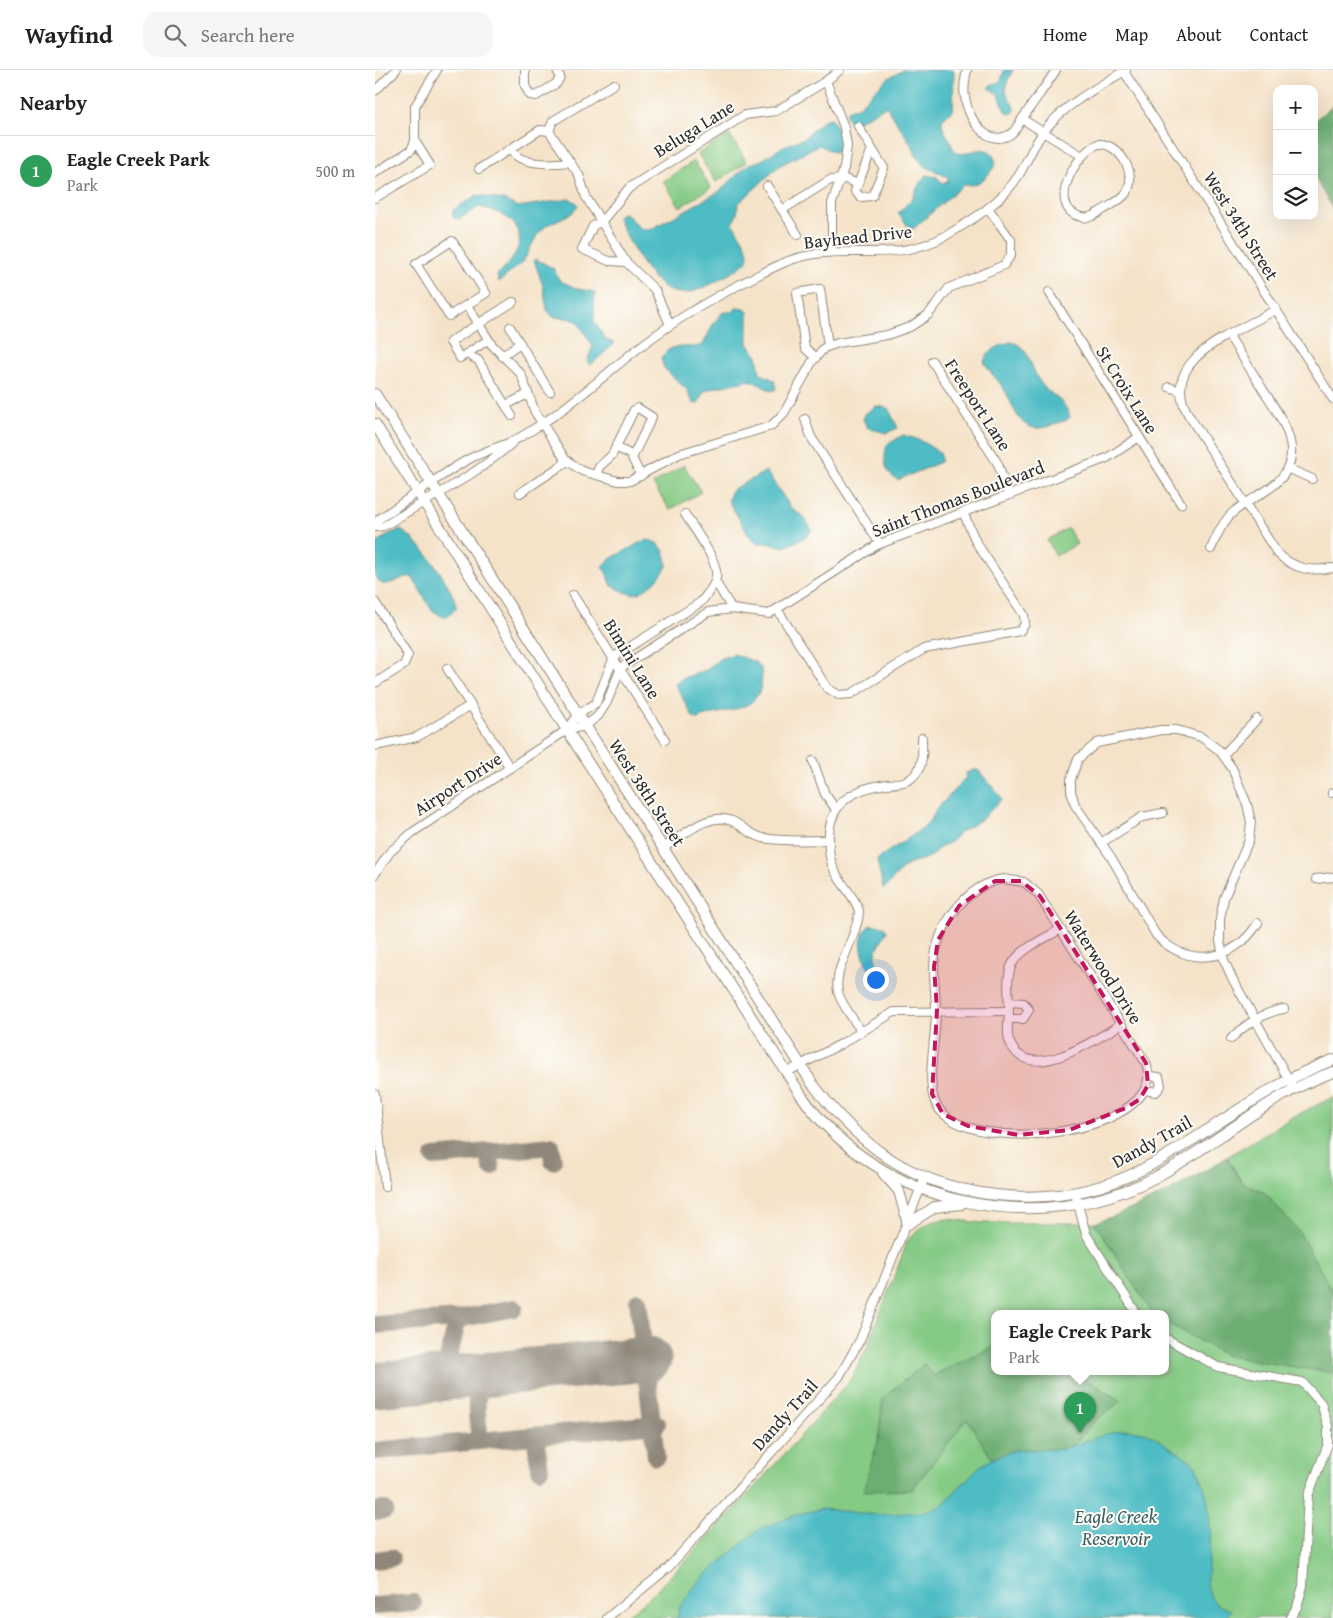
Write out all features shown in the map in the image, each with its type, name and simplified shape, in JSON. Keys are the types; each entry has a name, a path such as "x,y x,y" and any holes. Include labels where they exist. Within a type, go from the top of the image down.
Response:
{"main road":[{"name":"West 38th Street","path":"375,394 800,1064 827,1101 855,1131 885,1155 925,1177"},
{"name":"West 38th Street","path":"375,424 567,730 813,1111 863,1156 895,1176 921,1188"},
{"name":"Dandy Trail","path":"925,1177 965,1190 1001,1196 1047,1196 1075,1192 1117,1180 1143,1169 1289,1079 1333,1060"},
{"name":"Dandy Trail","path":"921,1188 969,1204 1020,1210 1078,1205 1117,1194 1154,1178 1295,1089 1333,1072"},
{"path":"863,1156 899,1191 908,1224 935,1208 969,1204"}],"street":[{"path":"375,92 396,70"},
{"path":"375,172 411,150 415,141 415,106 437,70"},
{"path":"525,70 526,89 530,95 536,96 558,82 560,77 557,70"},
{"name":"Beluga Lane","path":"627,262 609,261 583,250 593,226 602,221 629,188 723,128 750,113 775,111 826,81 840,70"},
{"path":"967,70 964,84 966,103 983,133 992,138 1007,136 1013,132 1040,97 1055,70"},
{"name":"Bayhead Drive","path":"518,439 471,458 379,519 375,526 383,526 496,458 518,439 542,424 670,325 781,264 807,255 832,251 887,253 914,248 945,236 988,208 1014,182 1042,132 1065,110 1124,70"},
{"name":"West 34th Street","path":"1124,70 1333,399"},
{"path":"826,81 846,140 846,158 831,209 832,251"},
{"path":"549,132 553,121 614,84"},
{"path":"1022,119 1081,156"},
{"path":"858,126 884,168 872,196 860,197 855,190 872,149"},
{"path":"479,169 540,130 549,132 579,175 584,194 627,262 655,290 670,325"},
{"path":"375,198 430,165 415,141"},
{"path":"1103,144 1111,146 1120,157 1130,176 1130,185 1124,196 1090,217 1079,216 1070,209 1064,198 1064,188 1081,156 1093,146 1103,144"},
{"path":"510,149 524,160 554,163 570,162"},
{"path":"782,210 830,180 840,179 858,184"},
{"path":"767,186 799,235"},
{"path":"467,305 488,340 521,374 542,424 568,461 582,471 623,481 641,476 679,454 762,430 773,424 784,413 815,357 828,346 887,335 910,327 929,315 949,288 1004,265 1011,255 1011,240 988,208"},
{"path":"452,241 486,293 467,305 449,316 416,264 452,241"},
{"path":"815,357 805,348 797,293 820,289 828,346"},
{"name":"St Croix Lane","path":"1049,292 1181,504"},
{"path":"488,340 460,358 450,342 513,302"},
{"path":"1275,310 1203,350 1191,360 1184,374 1181,391 1188,414 1275,551 1284,560 1305,570 1333,568"},
{"path":"510,327 551,392"},
{"path":"1211,549 1224,520 1245,503 1273,485 1287,468 1291,446 1285,424 1229,336"},
{"path":"502,356 520,343"},
{"path":"466,354 478,360 512,416"},
{"name":"Freeport Lane","path":"932,361 999,464 1008,494"},
{"path":"1169,386 1181,391"},
{"path":"506,405 528,394"},
{"path":"597,475 599,467 610,457 635,409 638,408 651,414 652,419 633,456 632,462 641,476"},
{"path":"805,419 811,437 879,544"},
{"name":"Saint Thomas Boulevard","path":"621,668 708,612 732,609 769,614 879,544 1107,458 1139,437"},
{"path":"616,447 633,456"},
{"path":"520,493 568,461"},
{"path":"1287,468 1311,479"},
{"path":"777,608 825,685 839,695 852,694 924,648 1017,632 1025,626 1024,615 976,542 963,512"},
{"path":"567,730 578,714 596,703 614,658 701,602 715,581 717,576 713,561 685,514"},
{"path":"715,581 732,609"},
{"name":"Bimini Lane","path":"573,595 665,740"},
{"path":"375,602 408,658 404,665 375,684"},
{"path":"701,602 708,612"},
{"path":"447,668 510,768"},
{"path":"567,730 585,726 598,716 607,702 621,668"},
{"path":"375,746 417,737 471,705"},
{"path":"1223,755 1257,719"},
{"name":"Airport Drive","path":"375,874 387,856 404,839 567,730"},
{"path":"1258,923 1245,938 1223,953 1207,957 1188,956 1175,952 1163,942 1156,934 1101,842 1075,806 1070,785 1072,773 1078,759 1086,750 1100,742 1164,730 1177,730 1201,737 1223,755 1232,768 1247,804 1251,825 1247,846 1224,898 1220,924 1223,953 1232,978 1295,1089"},
{"path":"861,1031 840,996 836,983 839,967 849,949 859,910 855,901 841,884 833,868 829,840 835,808 845,798 856,793 878,786 904,782 913,777 921,765 922,738"},
{"path":"813,761 825,794 835,808"},
{"path":"1101,842 1139,819 1163,813"},
{"path":"663,848 703,822 716,818 734,822 751,834 763,838 829,840"},
{"path":"1316,879 1333,877"},
{"name":"Waterwood Drive","path":"1001,880 1015,880 1036,892 1061,929 1146,1063 1148,1083 1131,1105 1095,1122 1056,1132 1026,1135 986,1131 956,1122 943,1114 933,1097 931,1088 937,1010 934,961 938,940 946,923 963,902 987,885 1001,880"},
{"path":"1061,929 1014,962 1009,974 1008,1033 1013,1047 1021,1056 1035,1060 1054,1058 1075,1052 1121,1024"},
{"path":"787,1072 841,1044 894,1012 937,1010 1009,1015 1023,1019 1028,1012 1028,1007 1024,1003 1009,1002"},
{"path":"1231,1039 1241,1030 1274,1011 1284,1009"},
{"path":"375,1094 385,1187"},
{"name":"Dandy Trail","path":"607,1618 668,1568 829,1391 858,1344 908,1224 925,1177"},
{"path":"1075,1192 1085,1234 1134,1310"},
{"path":"1169,1340 1218,1366 1302,1382 1321,1403 1328,1426 1328,1444 1308,1496 1303,1586 1297,1607 1290,1618"}],"highlighted area":[{"path":"995,881 1021,881 1040,896 1146,1063 1148,1085 1140,1099 1126,1108 1069,1130 1019,1135 968,1126 943,1114 932,1094 937,1010 934,967 938,940 959,906"}],"green space":[{"path":"1333,105 1333,210 1318,183 1318,118"},
{"path":"729,134 747,162 716,182 698,154"},
{"path":"694,161 711,188 680,207 663,181"},
{"path":"684,465 701,492 670,510 653,484"},
{"path":"1068,528 1077,544 1056,556 1047,540"},
{"path":"1333,1097 1333,1293 1264,1192 1242,1183 1227,1157 1291,1118"},
{"path":"1227,1157 1242,1183 1264,1192 1300,1233 1333,1293 1333,1373 1227,1356 1169,1324 1169,1310 1150,1310 1095,1223 1131,1209 1194,1177"},
{"path":"949,1219 981,1223 1095,1223 1150,1310 991,1310 991,1375 1169,1375 1169,1311 1220,1274 1333,1353 1333,1618 623,1618 648,1599 725,1520 849,1382 866,1350 908,1240 926,1225"},
{"path":"991,1348 991,1375 1072,1375 1092,1383 1121,1401 1096,1420 1074,1444 1063,1449 1015,1450 992,1459 967,1419 912,1490 863,1491 878,1441 883,1398 924,1364 934,1375"}],"water":[{"path":"903,70 954,70 953,110 942,119 942,125 956,152 960,154 977,150 988,151 993,155 996,164 982,180 978,183 963,185 913,229 908,226 898,213 912,199 919,184 926,175 937,177 943,183 948,182 948,177 926,167 918,159 910,142 886,106 857,122 850,122 846,116 847,111 859,106 887,79"},
{"path":"1004,70 1013,70 1006,86 1007,94 1015,108 1015,111 1011,114 1005,111 999,95 988,87 1001,81"},
{"path":"831,118 838,134 839,144 837,152 819,145 779,166 738,204 737,214 733,223 747,247 748,257 746,262 709,285 689,293 670,290 651,275 628,240 618,219 620,214 625,213 640,228 650,230 720,191 747,165 762,160 782,147 804,138 825,119"},
{"path":"477,195 503,200 518,207 569,199 578,205 572,213 547,225 537,235 523,262 499,282 497,275 516,253 519,233 515,225 507,217 479,207 459,219 453,218 453,210"},
{"path":"535,259 553,268 560,281 578,289 595,292 594,321 606,340 615,343 590,365 587,361 593,346 577,321 553,317 547,310 543,286"},
{"path":"736,308 745,309 748,312 748,344 757,355 760,373 774,380 776,389 772,391 750,380 709,389 703,392 698,404 693,403 687,390 664,368 661,358 666,352 676,347 698,347 703,345 713,324 723,312 733,312"},
{"path":"1011,342 1022,348 1029,358 1040,382 1064,405 1070,417 1067,420 1041,428 1033,428 1021,421 1004,389 984,361 995,348"},
{"path":"876,406 888,408 898,428 886,433 868,428 863,420 865,414"},
{"path":"903,435 920,440 940,453 941,461 898,480 893,477 887,470 885,460 887,445"},
{"path":"766,471 792,509 804,517 812,530 806,537 785,547 757,543 748,534 728,500 732,490"},
{"path":"400,530 416,542 435,565 450,589 456,608 449,616 443,617 432,610 412,577 405,577 391,583 382,584 375,576 375,544 391,533"},
{"path":"645,540 655,542 664,551 667,566 665,570 647,588 636,593 631,594 612,586 603,566 610,559"},
{"path":"734,654 755,662 761,668 761,683 758,695 742,707 697,719 693,717 675,684 681,679 708,669 719,659"},
{"path":"978,770 1001,797 1001,800 982,819 959,833 932,856 905,866 883,888 877,860 919,831 966,777 966,773"},
{"path":"870,925 884,926 887,932 876,953 876,962 885,982 885,985 878,989 862,948 864,932"},
{"name":"Eagle Creek Reservoir","path":"1127,1430 1140,1431 1153,1436 1187,1458 1196,1467 1206,1493 1209,1514 1208,1589 1216,1603 1221,1607 1231,1610 1226,1618 677,1618 679,1608 698,1582 759,1529 798,1514 822,1509 878,1515 922,1512 940,1507 979,1467 992,1459 1015,1450 1063,1449 1106,1434"}],"taxiway":[{"path":"489,1152 551,1146 553,1161"},
{"path":"434,1157 489,1152 491,1167"},
{"path":"638,1301 656,1457"},
{"path":"375,1325 458,1319 514,1308"},
{"path":"443,1378 458,1319"},
{"path":"480,1441 477,1412 478,1394 481,1386 495,1373"},
{"path":"453,1377 467,1381 477,1391"},
{"path":"375,1451 657,1424"},
{"path":"535,1436 540,1469"},
{"path":"375,1511 385,1510"},
{"path":"375,1560 391,1558"},
{"path":"375,1606 413,1603"}],"runway":[{"path":"375,1385 649,1359"}],"place":[{"name":"Eagle Creek Park","path":"1080,1433"}]}
